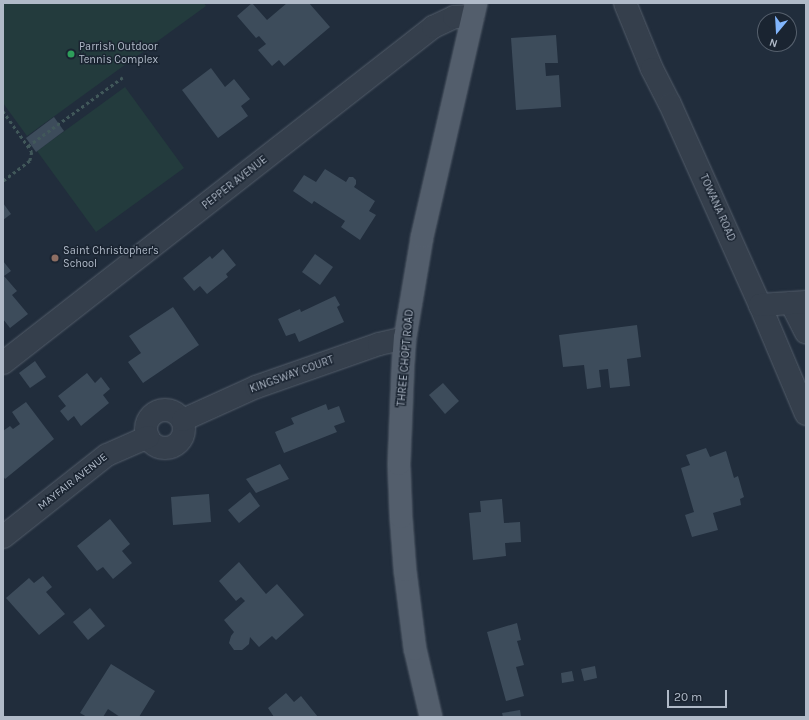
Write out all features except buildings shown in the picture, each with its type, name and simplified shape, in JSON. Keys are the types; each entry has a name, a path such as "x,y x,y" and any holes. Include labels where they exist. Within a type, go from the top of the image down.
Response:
{"main road":[{"name":"THREE CHOPT ROAD","path":"430,716 415,649 405,570 401,517 400,442 405,338 422,237 475,9"}],"street":[{"name":"TOWANA ROAD","path":"625,3 652,69 670,104 760,305 806,414"},
{"name":"PEPPER AVENUE","path":"3,363 433,27 475,9"},
{"path":"760,305 798,303 806,332"},
{"name":"KINGSWAY COURT","path":"148,437 156,445 162,448 174,446 183,438 185,432 183,420 256,387 379,344 405,338"},
{"name":"MAYFAIR AVENUE","path":"3,537 107,455 148,437"}],"path":[{"path":"28,146 123,77"},
{"path":"3,111 32,152 30,161 3,181"}],"green space":[{"name":"Parrish Outdoor Tennis Complex","path":"3,3 204,3 206,6 27,136 3,103"},
{"name":"Parrish Outdoor Tennis Complex","path":"125,87 184,168 96,232 37,151"}],"place":[{"name":"Parrish Outdoor Tennis Complex","path":"71,54"},
{"name":"Saint Christopher's School","path":"55,258"}]}
